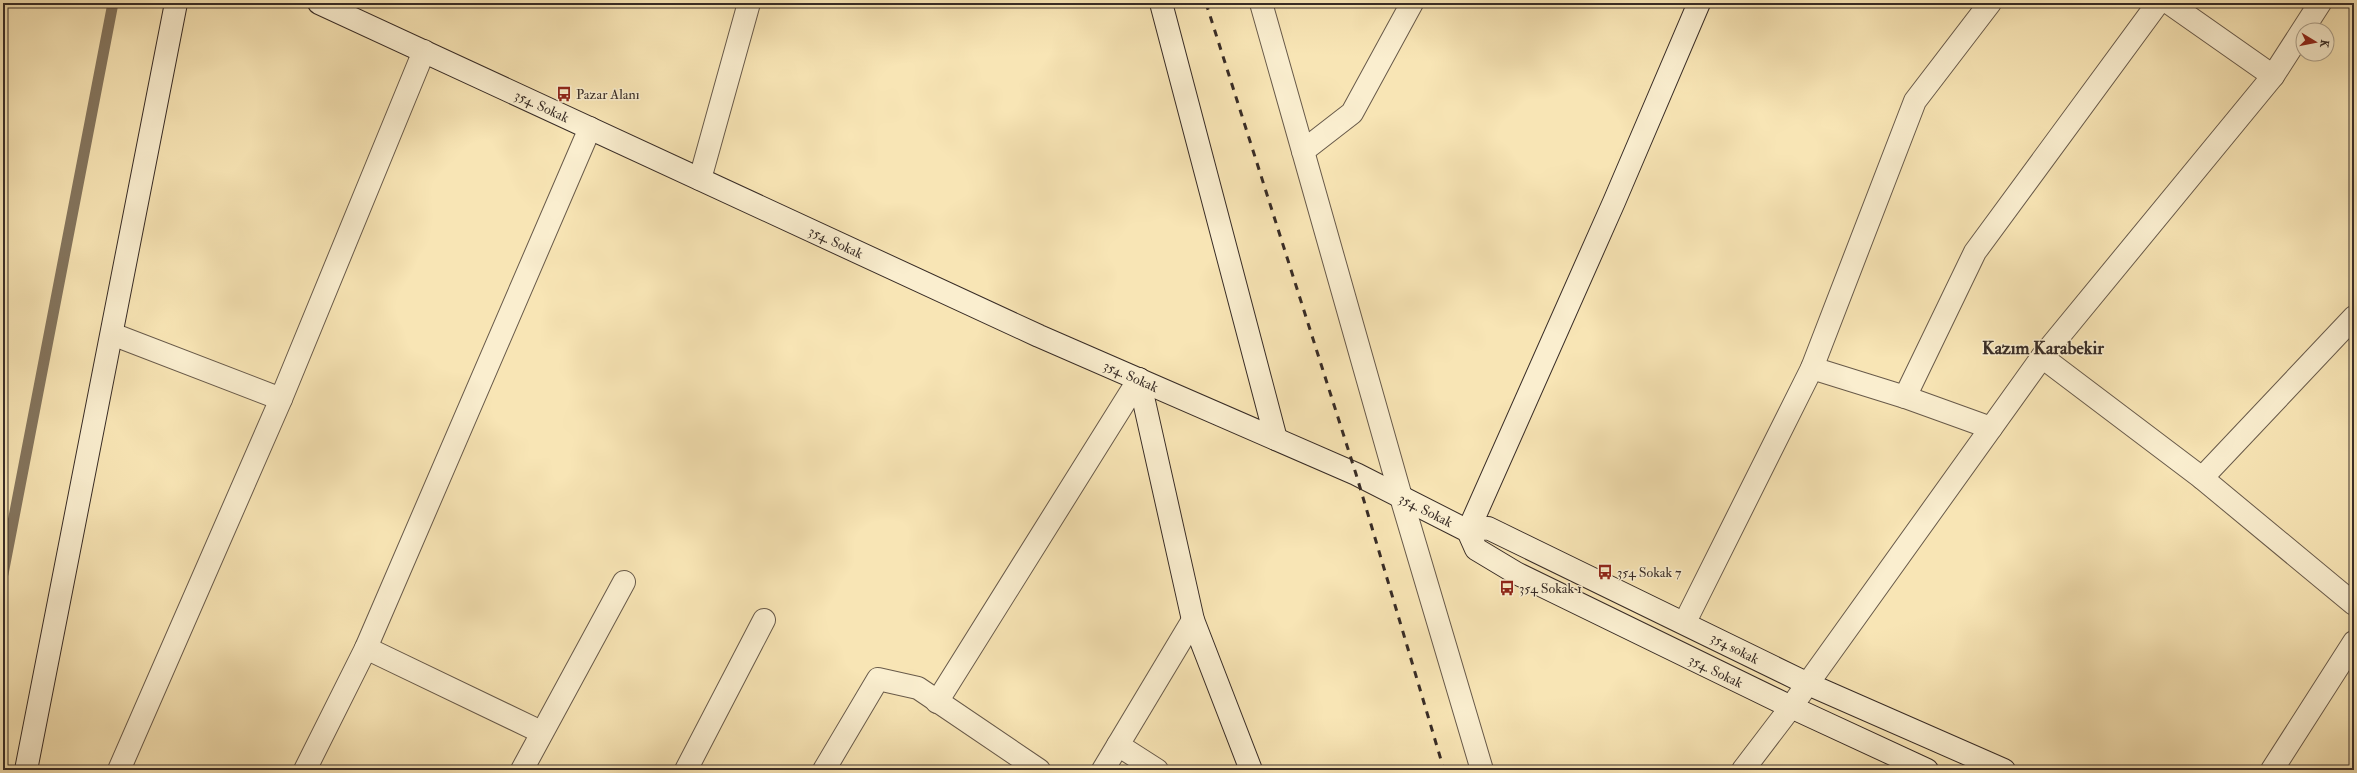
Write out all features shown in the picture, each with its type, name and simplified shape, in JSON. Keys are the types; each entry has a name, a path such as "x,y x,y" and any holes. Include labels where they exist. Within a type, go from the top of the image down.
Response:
{"street":[{"path":"26,770 176,3"},
{"name":"354. Sokak","path":"319,3 1039,336 1356,474 1468,531 1476,549 1516,573 1791,707 1928,770"},
{"path":"700,179 749,3"},
{"path":"1161,3 1276,439"},
{"path":"1261,3 1401,497 1482,770"},
{"path":"1303,152 1352,114 1412,3"},
{"path":"1468,531 1614,202 1699,3"},
{"path":"1685,622 1812,368 1915,101 1990,3"},
{"path":"1905,397 1975,252 2158,3"},
{"path":"2169,3 2273,76"},
{"path":"1743,770 1808,684 2042,357 2273,76 2320,3"},
{"path":"119,770 281,399 424,51"},
{"path":"305,770 366,648 590,128"},
{"path":"2202,478 2354,317"},
{"path":"112,334 281,399"},
{"path":"2042,357 2202,478 2354,604"},
{"path":"1812,368 1905,397 1991,428"},
{"path":"1139,379 1193,620 1251,770"},
{"path":"937,702 1139,379"},
{"name":"354 sokak","path":"1468,531 1488,528 1601,584 1685,622 1808,684 2004,770"},
{"path":"522,770 541,732 624,582"},
{"path":"686,770 764,620"},
{"path":"1103,770 1193,620"},
{"path":"2272,770 2354,642"},
{"path":"366,648 541,732"},
{"path":"824,770 878,679 918,688 1039,770"},
{"path":"1118,745 1157,770"}],"building":[{"path":"1861,3 1871,3 1863,7"}],"waterway":[{"path":"3,574 113,3"}],"railway":[{"path":"1206,3 1356,474 1444,770"}],"place":[{"name":"Pazar Alanı","path":"564,94"},
{"name":"354 Sokak 7","path":"1605,572"},
{"name":"354 Sokak 1","path":"1507,588"}],"district":[{"name":"Kazım Karabekir","path":"2043,348"}]}
